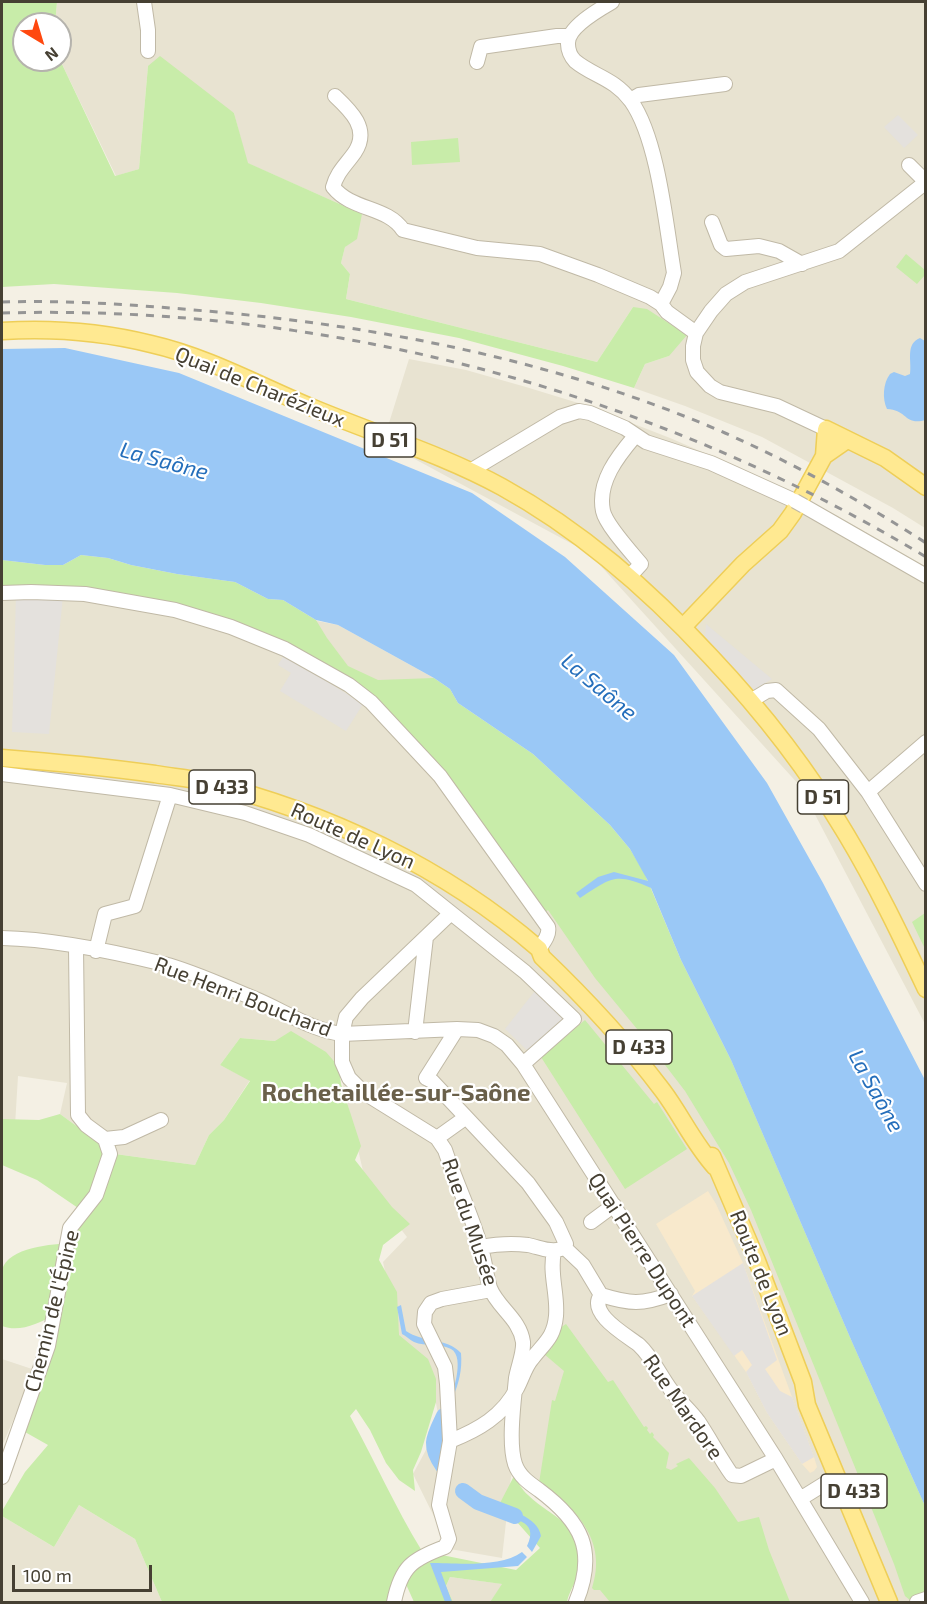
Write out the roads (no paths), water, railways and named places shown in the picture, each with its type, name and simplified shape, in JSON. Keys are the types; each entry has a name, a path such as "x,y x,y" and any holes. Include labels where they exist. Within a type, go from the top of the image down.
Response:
{"main road":[{"name":"Quai de Charézieux","path":"2,331 93,334 153,344 217,366 501,486 577,534 630,576 683,627 752,700"},
{"path":"683,627 743,564 780,531 793,513 824,456 826,429 899,466 926,487"},
{"path":"824,456 847,440"},
{"name":"D 51","path":"752,700 803,768 846,834 884,900 926,989"},
{"name":"Route de Lyon","path":"2,758 110,767 203,782 328,820 429,870 481,903 539,949 542,957 599,1014 652,1076 703,1153 715,1167 738,1213 803,1382 807,1405 889,1602"},
{"name":"Route de Lyon","path":"803,1382 821,1410 899,1602"}],"street":[{"path":"144,2 148,51"},
{"path":"612,2 573,29 568,36 569,52 574,60 609,80 630,100 644,125 655,164 674,273 661,304"},
{"path":"477,62 481,47 568,36"},
{"path":"630,100 639,95 725,84"},
{"path":"335,96 356,117 361,135 356,150 336,176 333,188 341,197 388,216 403,230 477,248 540,254 595,274 650,297 696,333"},
{"path":"826,429 777,406 720,392 703,381 693,360 696,333 726,294 745,282 839,251 926,182 909,165"},
{"path":"712,222 721,245 726,249 759,246 779,251 802,264"},
{"path":"470,471 569,412 590,413 625,428 646,442 728,470 799,504 926,576"},
{"path":"630,576 641,564 622,542 603,512 602,491 610,470 635,436"},
{"path":"2,593 85,594 175,610 231,627 285,649 349,685 371,702 458,798 548,927 546,938 539,949"},
{"path":"752,700 767,691 776,690 819,729 868,792 926,884"},
{"path":"868,792 926,742"},
{"path":"2,774 170,795 245,813 309,835 405,879 490,942 574,1019 523,1064"},
{"path":"96,951 105,914 135,906 170,795"},
{"path":"342,1034 346,1017 362,998 451,913"},
{"path":"415,1032 426,937"},
{"name":"Rue Henri Bouchard","path":"2,938 76,947 165,964 255,999 328,1032 342,1034"},
{"path":"76,947 78,1115 86,1125 105,1139 124,1137 161,1120"},
{"path":"450,1442 484,1425 503,1409 516,1390 530,1360 552,1337 557,1301 551,1263 566,1244 556,1222 528,1183 432,1081 426,1078 457,1029"},
{"name":"Quai Pierre Dupont","path":"342,1034 478,1030 494,1036 514,1052 777,1459 862,1602"},
{"name":"Rue du Musée","path":"342,1034 342,1062 349,1078 363,1092 437,1138 445,1150 481,1247 491,1290 519,1329 523,1344 516,1378 512,1437 515,1463 527,1482 570,1518 585,1548 587,1566 576,1602"},
{"path":"437,1138 465,1118"},
{"name":"Chemin de l'Épine","path":"2,1477 48,1346 70,1228 89,1206 100,1186 110,1154 105,1139"},
{"path":"591,1222 614,1205"},
{"path":"481,1247 497,1244 564,1246 583,1265 600,1301 650,1302 671,1294"},
{"path":"394,1602 397,1587 408,1567 423,1555 445,1547 449,1539 439,1505 450,1442 445,1367 424,1324 425,1312 431,1303 442,1299 491,1290"},
{"name":"Rue Mardore","path":"600,1301 616,1330 639,1345 672,1391 697,1419 732,1475 741,1476 777,1459"},
{"path":"800,1498 837,1476"},
{"path":"917,1602 926,1599"}],"water":[{"path":"920,338 925,341 926,420 914,421 899,412 887,409 884,396 890,374 894,372 905,376 910,374 912,344"},
{"name":"La Saône","path":"65,348 179,373 472,493 565,557 674,655 767,783 823,883 925,1080 925,1506 731,1060 681,960 651,888 621,879 607,882 580,898 576,893 598,877 614,872 648,881 630,849 610,825 533,754 458,703 450,689 338,625 316,620 283,600 268,599 235,582 177,574 108,558 81,555 63,565 2,560 2,349"},
{"path":"401,1305 406,1331 448,1344 461,1353 457,1387 436,1439 433,1435 434,1431 451,1396 458,1368 457,1360 451,1349 418,1343 402,1334 397,1307"},
{"path":"492,1504 521,1515 539,1529 541,1536 532,1552 527,1546 530,1531 527,1526 523,1522 498,1512"},
{"path":"522,1552 527,1557 518,1566 441,1572 452,1602 445,1602 430,1563 491,1563"}],"waterway":[{"path":"443,1466 435,1452 434,1441 444,1416"},
{"path":"463,1491 478,1502 515,1516"}],"railway":[{"path":"2,302 104,304 180,309 338,326 405,337 536,367 600,386 725,433 827,484 926,543"},
{"path":"2,313 123,314 244,324 363,342 481,369 597,404 710,447 820,498 926,557"}],"district":[{"name":"Rochetaillée-sur-Saône","path":"396,1093"}]}
